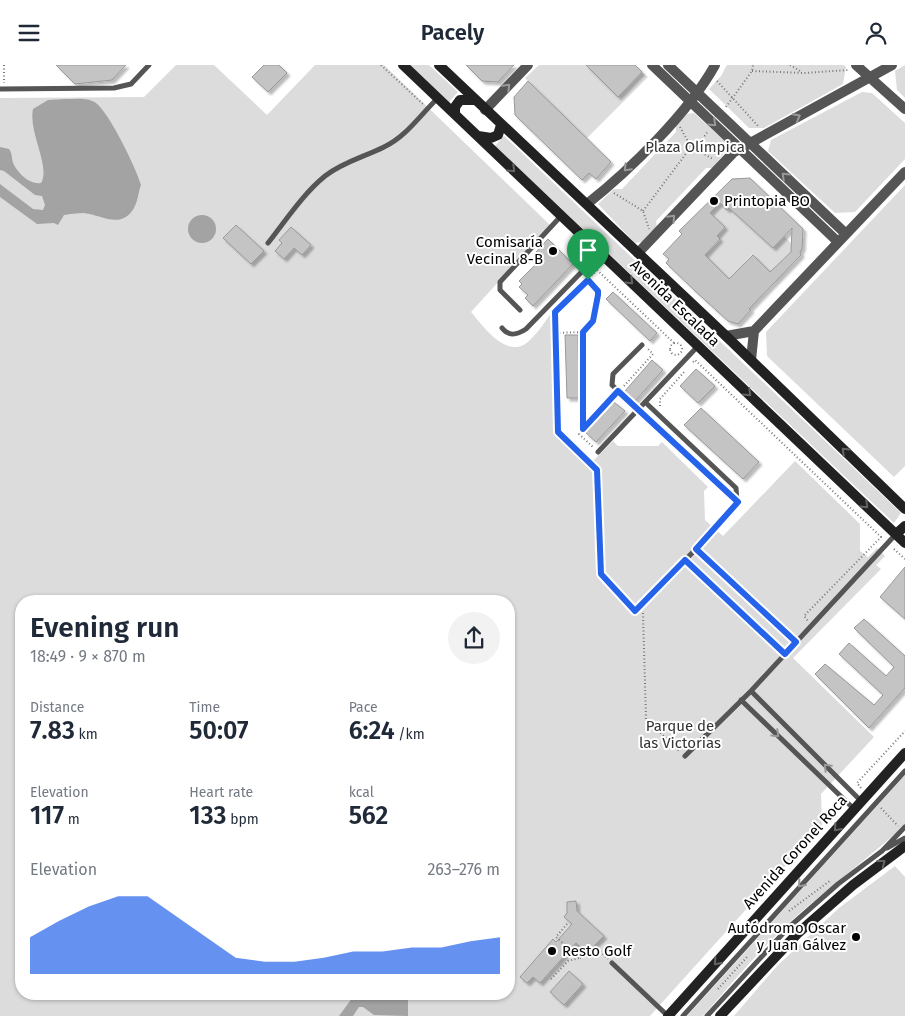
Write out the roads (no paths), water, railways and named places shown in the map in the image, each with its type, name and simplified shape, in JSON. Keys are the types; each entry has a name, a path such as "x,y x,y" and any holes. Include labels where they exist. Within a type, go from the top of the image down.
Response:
{"main road":[{"name":"Avenida Escalada","path":"403,65 905,543"},
{"name":"Avenida Escalada","path":"439,65 726,336 905,509"},
{"path":"454,114 455,107 460,100 475,100"},
{"path":"477,135 491,138 498,135 501,125"},
{"path":"896,534 905,526"},
{"name":"Avenida Coronel Roca","path":"668,1016 905,753"},
{"path":"720,1016 796,934 853,885 905,846"}],"street":[{"path":"486,109 528,65"},
{"path":"652,65 838,242"},
{"path":"668,65 846,234"},
{"path":"856,65 905,109"},
{"path":"638,253 722,164 740,148 892,65"},
{"path":"587,204 607,189 675,119 698,93 712,69"},
{"path":"726,336 754,331 905,173"},
{"path":"751,360 754,331"}],"lane":[{"path":"2,89 114,88 131,84 149,65"},
{"path":"268,243 313,187 325,176 339,166 385,147 417,122 427,108 438,98"},
{"path":"520,310 500,290 500,282 561,215"},
{"path":"502,327 506,333 511,334 519,334 526,329 600,253"},
{"path":"642,345 613,374 612,385 637,411 738,502"},
{"path":"598,452 698,346"},
{"path":"635,611 696,549 738,502 736,488 645,402"},
{"path":"685,756 751,691 896,534"},
{"path":"696,549 796,642"},
{"path":"685,560 785,654"},
{"path":"751,691 858,805"},
{"path":"741,700 858,805"},
{"path":"683,1016 905,771"},
{"path":"882,851 905,827"},
{"path":"707,1016 788,928 838,884 882,851 905,838"},
{"path":"612,963 668,1016"}],"place":[{"name":"Printopia BO","path":"714,201"},
{"name":"Comisaría Vecinal 8-B","path":"553,251"},
{"name":"Autódromo Oscar y Juan Gálvez","path":"856,937"},
{"name":"Resto Golf","path":"552,951"}],"park label":[{"name":"Plaza Olímpica","path":"695,147"},
{"name":"Parque de las Victorias","path":"680,734"}]}
